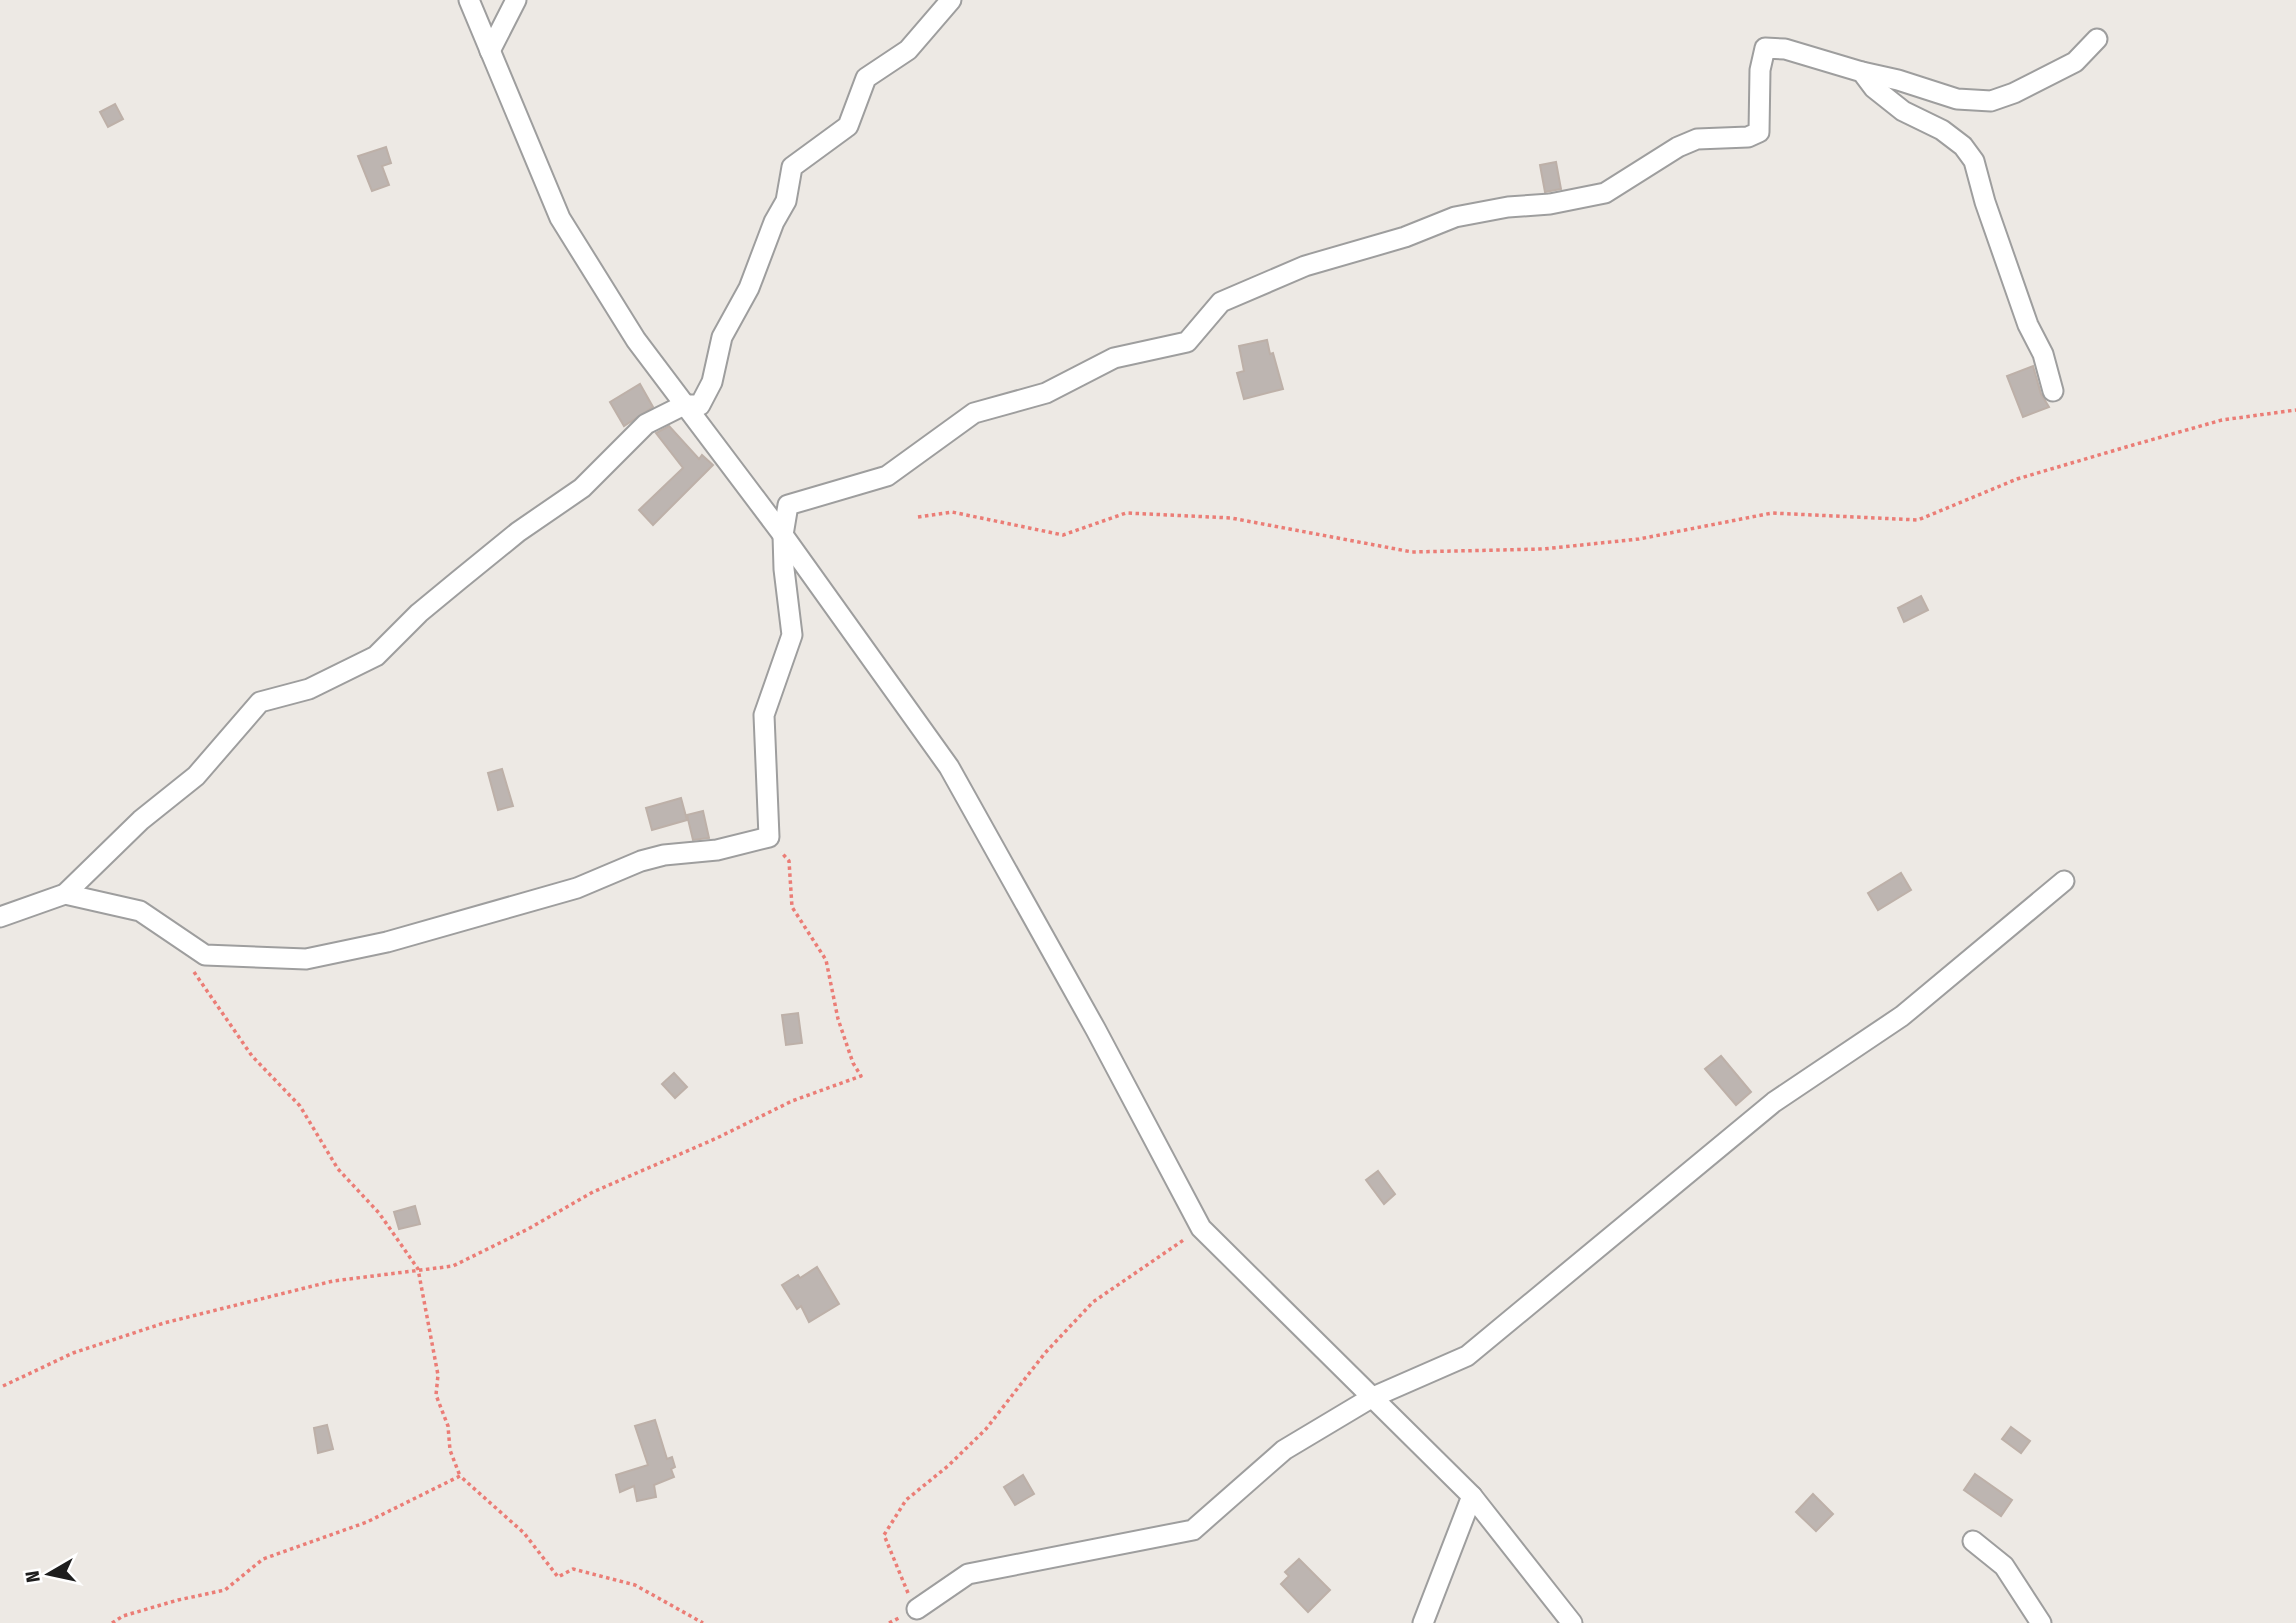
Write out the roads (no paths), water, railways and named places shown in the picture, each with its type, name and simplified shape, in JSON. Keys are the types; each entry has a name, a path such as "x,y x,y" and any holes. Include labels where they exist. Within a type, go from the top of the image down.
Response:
{"street":[{"path":"469,0 561,218 636,340 783,536 949,767 1096,1030 1201,1228 1472,1496 1572,1623"},
{"path":"490,51 516,0"},
{"path":"0,917 65,894 141,820 196,776 260,702 309,689 376,656 419,613 459,580 518,532 582,488 646,424 684,405 701,405 712,383 722,337 749,288 774,222 786,201 792,167 848,126 866,78 908,50 951,0"},
{"path":"65,894 140,911 205,955 306,959 387,942 552,895 664,855 717,850 769,837 764,715 792,635 784,569 783,536 788,505 887,477 974,413 1046,393 1114,358 1187,342 1221,302 1305,265 1405,237 1455,217 1508,207 1550,204 1605,193 1678,146 1697,139 1748,137 1759,132 1760,70 1765,48 1785,49 1957,99 1991,101 2014,93 2075,62 2097,39"},
{"path":"1862,72 1874,88 1903,111 1942,130 1963,146 1975,161 1985,202 2028,325 2043,354 2053,391"},
{"path":"917,1609 968,1574 1193,1530 1284,1450 1371,1398 1467,1356 1774,1102 1902,1016 2064,881"},
{"path":"1423,1623 1472,1496"},
{"path":"1973,1541 2004,1566 2041,1623"}]}
